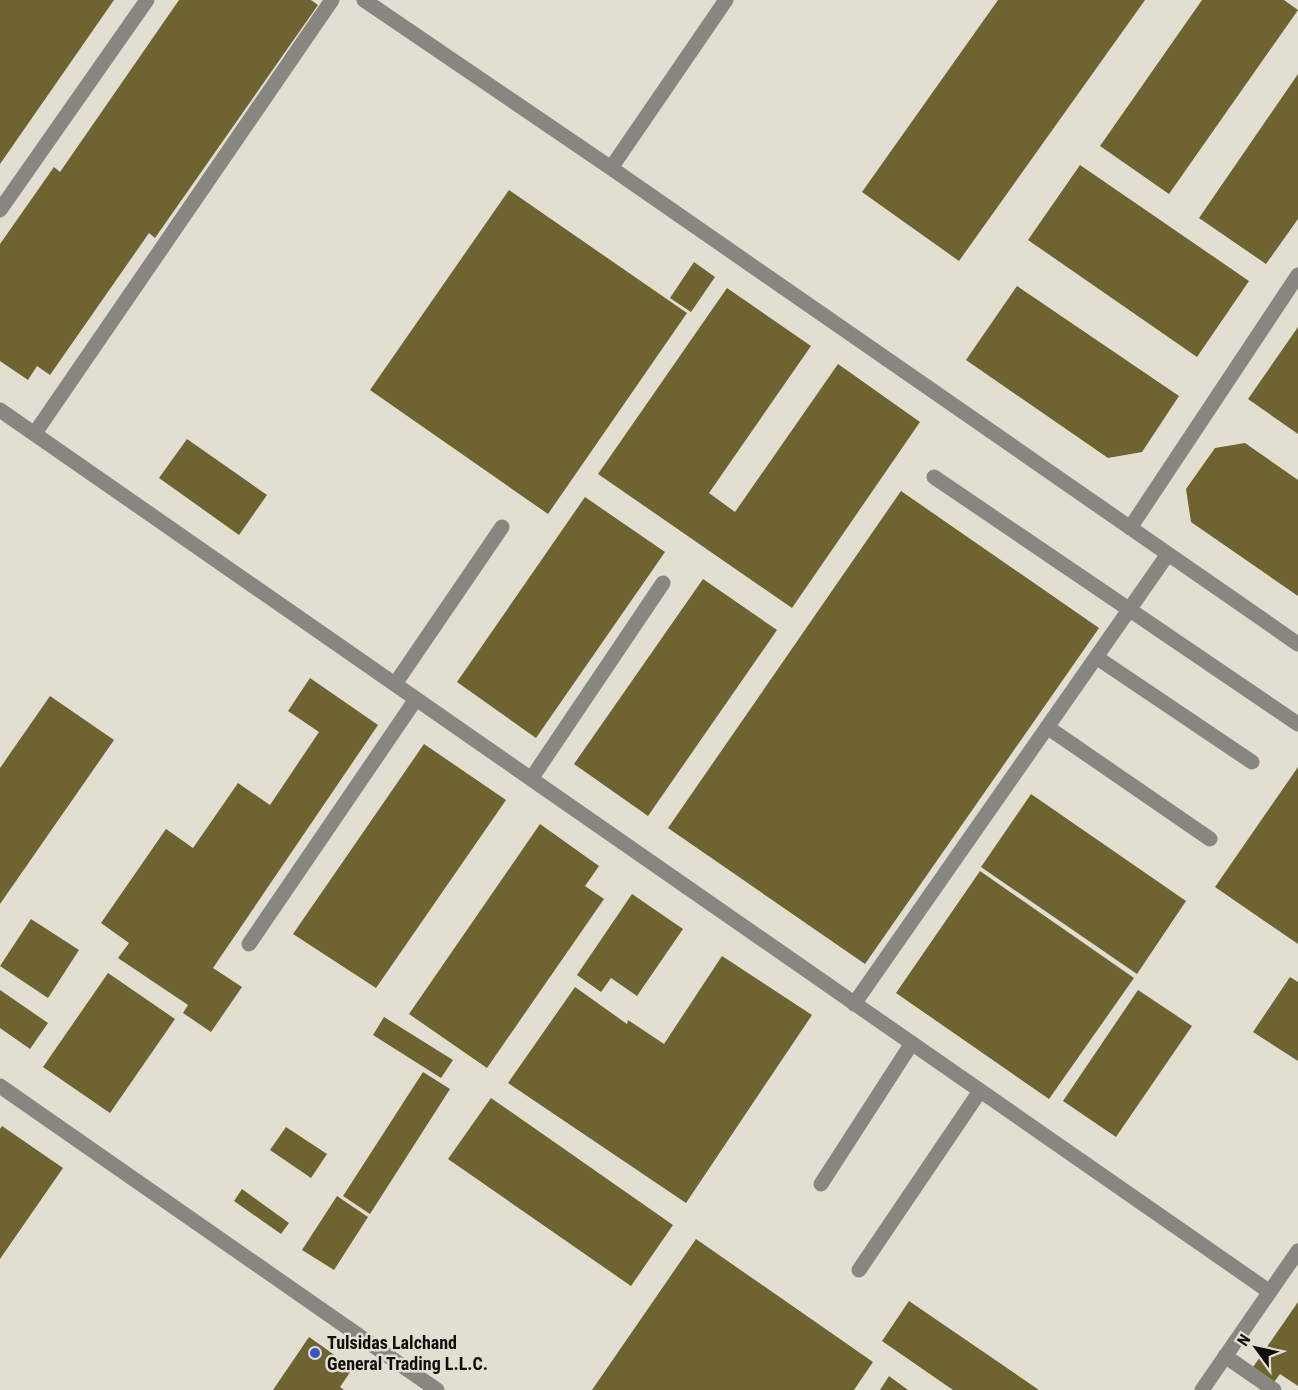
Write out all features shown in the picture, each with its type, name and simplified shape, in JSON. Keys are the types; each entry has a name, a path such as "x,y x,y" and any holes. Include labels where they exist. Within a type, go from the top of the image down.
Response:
{"street":[{"path":"0,210 147,0"},
{"path":"34,433 332,0"},
{"path":"364,0 611,168 1298,644"},
{"path":"611,168 726,0"},
{"path":"1130,528 1298,275"},
{"path":"0,410 1270,1292"},
{"path":"934,477 1298,723"},
{"path":"395,684 502,527"},
{"path":"854,1004 1168,554"},
{"path":"531,779 663,583"},
{"path":"1096,657 1252,762"},
{"path":"249,944 416,699"},
{"path":"1047,727 1210,839"},
{"path":"821,1184 912,1043"},
{"path":"0,1086 438,1390"},
{"path":"859,1270 980,1091"},
{"path":"1202,1390 1298,1251"},
{"path":"1225,1356 1274,1390"}],"building":[{"path":"0,0 114,0 0,164"},
{"path":"179,0 311,0 318,5 155,238 149,233 50,375 37,366 28,380 0,361 0,244 54,167 60,172"},
{"path":"998,0 1145,0 959,261 862,192"},
{"path":"1202,0 1284,0 1298,10 1169,194 1100,146"},
{"path":"1298,74 1298,219 1266,264 1199,218"},
{"path":"1080,165 1249,281 1197,357 1028,240"},
{"path":"509,190 687,313 548,514 370,390"},
{"path":"694,262 715,277 691,312 670,298"},
{"path":"1017,286 1179,396 1142,452 1108,458 966,360"},
{"path":"727,288 811,346 709,493 735,512 838,364 920,422 792,608 598,474"},
{"path":"1298,327 1298,434 1248,399"},
{"path":"187,439 267,495 239,535 159,478"},
{"path":"1245,443 1298,480 1298,596 1191,522 1186,489 1215,448"},
{"path":"901,491 1099,628 865,964 668,828"},
{"path":"585,497 665,552 536,738 457,682"},
{"path":"703,579 777,630 648,816 574,764"},
{"path":"310,678 378,725 213,968 242,987 211,1032 183,1013 188,1005 118,958 129,943 101,923 166,829 193,848 238,783 270,805 319,732 288,711"},
{"path":"50,696 114,740 0,904 0,768"},
{"path":"424,744 506,800 376,988 293,934"},
{"path":"1298,767 1298,944 1215,887"},
{"path":"1031,794 1186,901 1137,974 981,867"},
{"path":"540,824 599,866 585,886 604,899 487,1068 409,1014"},
{"path":"980,871 1134,978 1049,1099 896,993"},
{"path":"632,894 683,929 637,996 611,978 601,992 577,975"},
{"path":"31,919 79,950 48,998 0,966"},
{"path":"722,956 812,1015 686,1203 508,1083 575,987 627,1024 628,1020 664,1044"},
{"path":"108,973 175,1019 110,1113 43,1067"},
{"path":"1290,977 1298,982 1298,1061 1253,1032"},
{"path":"0,990 48,1023 30,1049 0,1028"},
{"path":"1138,990 1192,1026 1116,1137 1063,1101"},
{"path":"384,1017 453,1060 441,1078 373,1035"},
{"path":"423,1072 450,1089 370,1214 343,1196"},
{"path":"491,1098 673,1225 631,1286 448,1159"},
{"path":"2,1126 63,1168 0,1259 0,1129"},
{"path":"286,1127 327,1154 311,1178 270,1150"},
{"path":"242,1189 289,1223 281,1234 234,1201"},
{"path":"337,1196 368,1217 334,1270 302,1250"},
{"path":"696,1239 873,1362 854,1390 592,1390"},
{"path":"909,1301 1039,1390 953,1390 882,1341"},
{"path":"1298,1302 1298,1386 1280,1374 1272,1385 1251,1370"},
{"name":"Tulsidas Lalchand General Trading L.L.C.","path":"309,1337 353,1368 340,1387 344,1390 273,1390"},
{"path":"889,1376 908,1390 880,1390"}],"place":[{"name":"Tulsidas Lalchand General Trading L.L.C.","path":"315,1353"}]}
